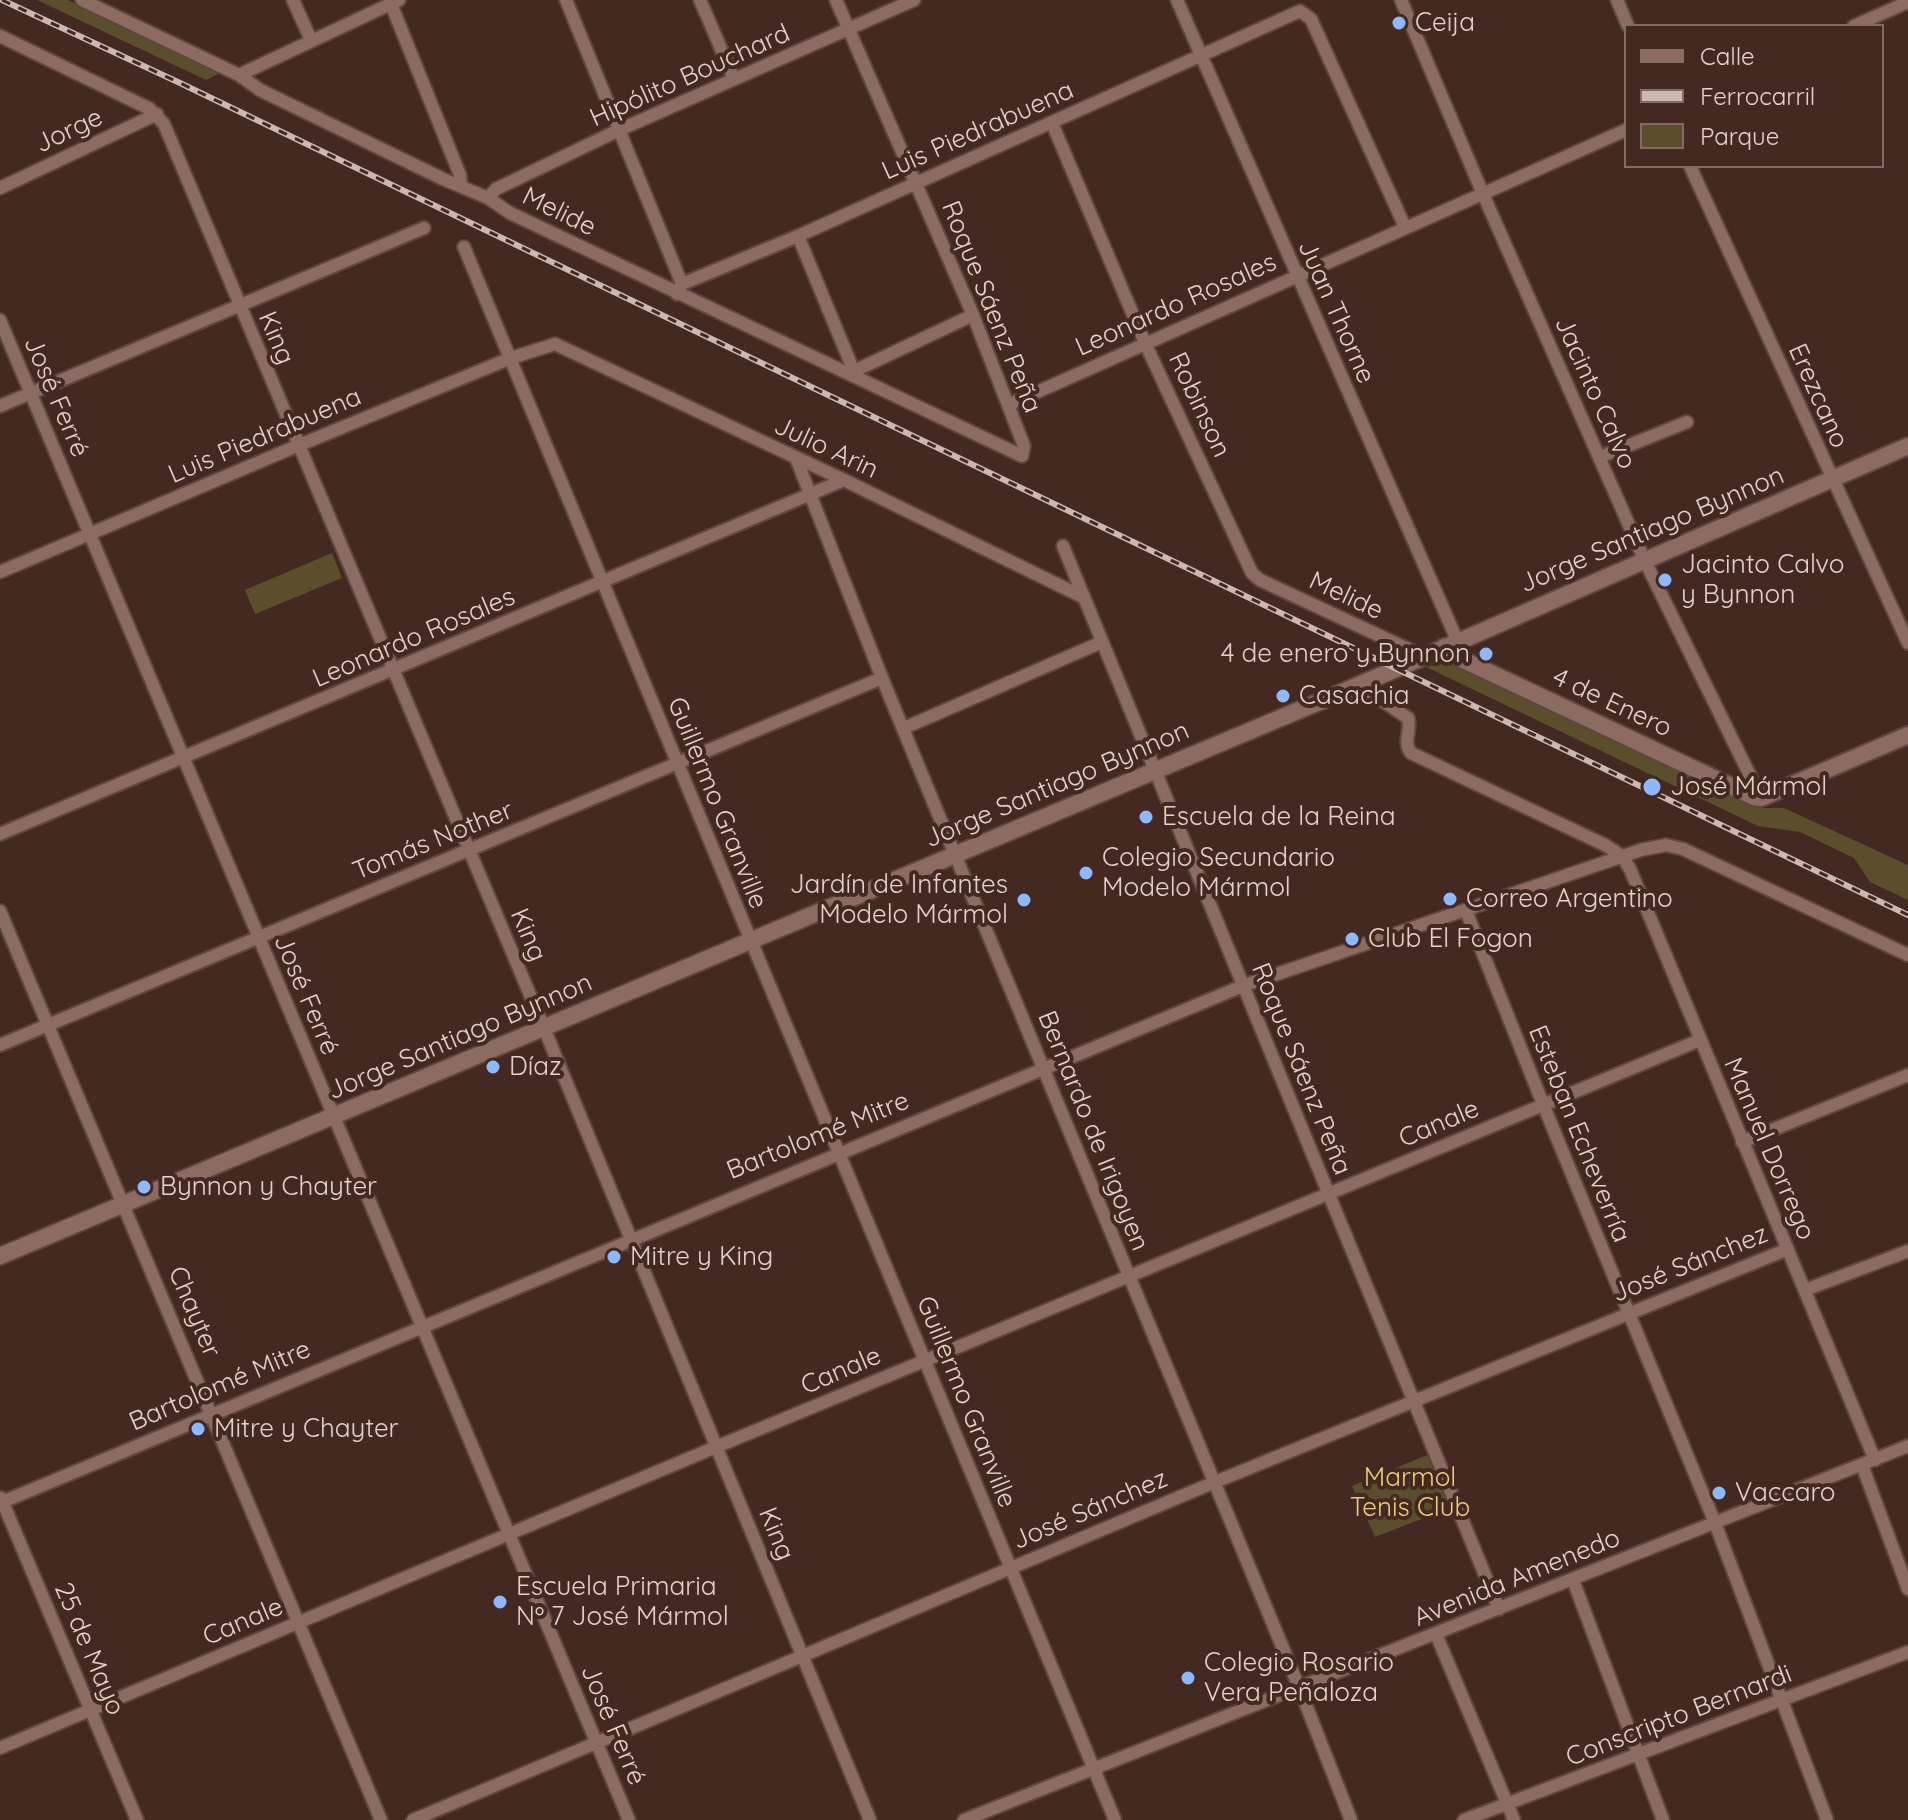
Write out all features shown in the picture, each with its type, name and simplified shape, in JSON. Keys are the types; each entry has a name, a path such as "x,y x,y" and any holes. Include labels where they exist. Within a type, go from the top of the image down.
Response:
{"street":[{"name":"Melide","path":"82,0 239,75 260,90 488,198 510,213 679,289 1022,456"},
{"path":"293,0 311,40"},
{"path":"566,0 679,289"},
{"path":"700,0 734,79"},
{"name":"Roque Sáenz Peña","path":"836,0 973,315 1024,446 1022,456"},
{"name":"Hipólito Bouchard","path":"488,198 496,189 619,130 914,0"},
{"name":"Juan Thorne","path":"1177,0 1451,644"},
{"name":"Jacinto Calvo","path":"1401,0 1644,559 1761,798"},
{"path":"1617,0 1627,24"},
{"path":"239,75 395,2 460,175 461,186"},
{"path":"1858,24 1908,2"},
{"name":"Luis Piedrabuena","path":"679,289 1300,11 1311,19 1405,227"},
{"path":"0,36 157,114"},
{"name":"Jorge","path":"0,188 157,114"},
{"name":"King","path":"157,114 544,1028 870,1820"},
{"name":"Robinson","path":"1052,123 1145,343 1252,573"},
{"name":"Leonardo Rosales","path":"1008,405 1624,131"},
{"name":"Erezcano","path":"1691,168 1908,643"},
{"path":"0,406 424,228"},
{"path":"798,236 850,372 973,315"},
{"name":"Guillermo Granville","path":"464,247 1115,1820"},
{"name":"José Ferré","path":"0,320 629,1820"},
{"name":"Luis Piedrabuena","path":"0,572 548,344"},
{"name":"Julio Arin","path":"548,344 561,345 1083,597"},
{"path":"1600,457 1687,422"},
{"name":"Jorge Santiago Bynnon","path":"0,1256 1365,683 1908,446"},
{"name":"Bernardo de Irigoyen","path":"796,458 882,678 1215,1482 1351,1820"},
{"name":"Leonardo Rosales","path":"0,834 844,480"},
{"name":"Roque Sáenz Peña","path":"1063,546 1499,1609"},
{"name":"Melide","path":"1252,573 1260,580 1423,656"},
{"path":"904,728 1102,642"},
{"name":"4 de Enero","path":"1451,644 1457,657 1740,791 1761,798"},
{"name":"Tomás Nother","path":"0,1045 882,678"},
{"path":"1365,683 1371,693 1408,718 1406,744 1411,753 1605,845 1622,856"},
{"path":"1761,798 1908,735"},
{"name":"Bartolomé Mitre","path":"1,1500 1245,985 1622,856 1666,845 1683,849 1908,955"},
{"name":"Manuel Dorrego","path":"1622,856 1805,1290 1868,1462 1908,1589"},
{"name":"Chayter","path":"0,911 381,1820"},
{"name":"Esteban Echeverría","path":"1466,911 1715,1523 1827,1820"},
{"name":"Canale","path":"0,1748 716,1447 1700,1040"},
{"path":"1742,1142 1908,1075"},
{"name":"José Sánchez","path":"413,1820 1215,1482 1788,1249"},
{"path":"1805,1290 1908,1251"},
{"name":"Avenida Amenedo","path":"964,1820 1908,1446"},
{"name":"25 de Mayo","path":"1,1500 137,1820"},
{"path":"1573,1580 1663,1820"},
{"path":"1436,1634 1514,1820"},
{"name":"Conscripto Bernardi","path":"1464,1820 1908,1652"}],"green space":[{"path":"37,0 68,0 220,73 206,80"},
{"path":"332,553 342,578 255,614 245,590"},
{"path":"1449,661 1758,808 1784,808 1908,865 1908,900 1870,882 1854,858 1800,832 1758,826 1426,667"},
{"name":"Marmol Tenis Club","path":"1427,1455 1450,1508 1375,1537 1352,1486"}],"railway":[{"path":"2,0 1908,915"}],"place":[{"name":"Ceija","path":"1399,23"},
{"name":"Jacinto Calvo y Bynnon","path":"1665,580"},
{"name":"4 de enero y Bynnon","path":"1486,654"},
{"name":"Casachia","path":"1283,696"},
{"name":"José Mármol","path":"1652,787"},
{"name":"Escuela de la Reina","path":"1146,817"},
{"name":"Colegio Secundario Modelo Mármol","path":"1086,873"},
{"name":"Correo Argentino","path":"1450,899"},
{"name":"Jardín de Infantes Modelo Mármol","path":"1024,900"},
{"name":"Club El Fogon","path":"1352,939"},
{"name":"Díaz","path":"493,1067"},
{"name":"Bynnon y Chayter","path":"144,1187"},
{"name":"Mitre y King","path":"614,1257"},
{"name":"Mitre y Chayter","path":"198,1429"},
{"name":"Vaccaro","path":"1719,1493"},
{"name":"Escuela Primaria Nº 7 José Mármol","path":"500,1602"},
{"name":"Colegio Rosario Vera Peñaloza","path":"1188,1678"}]}
